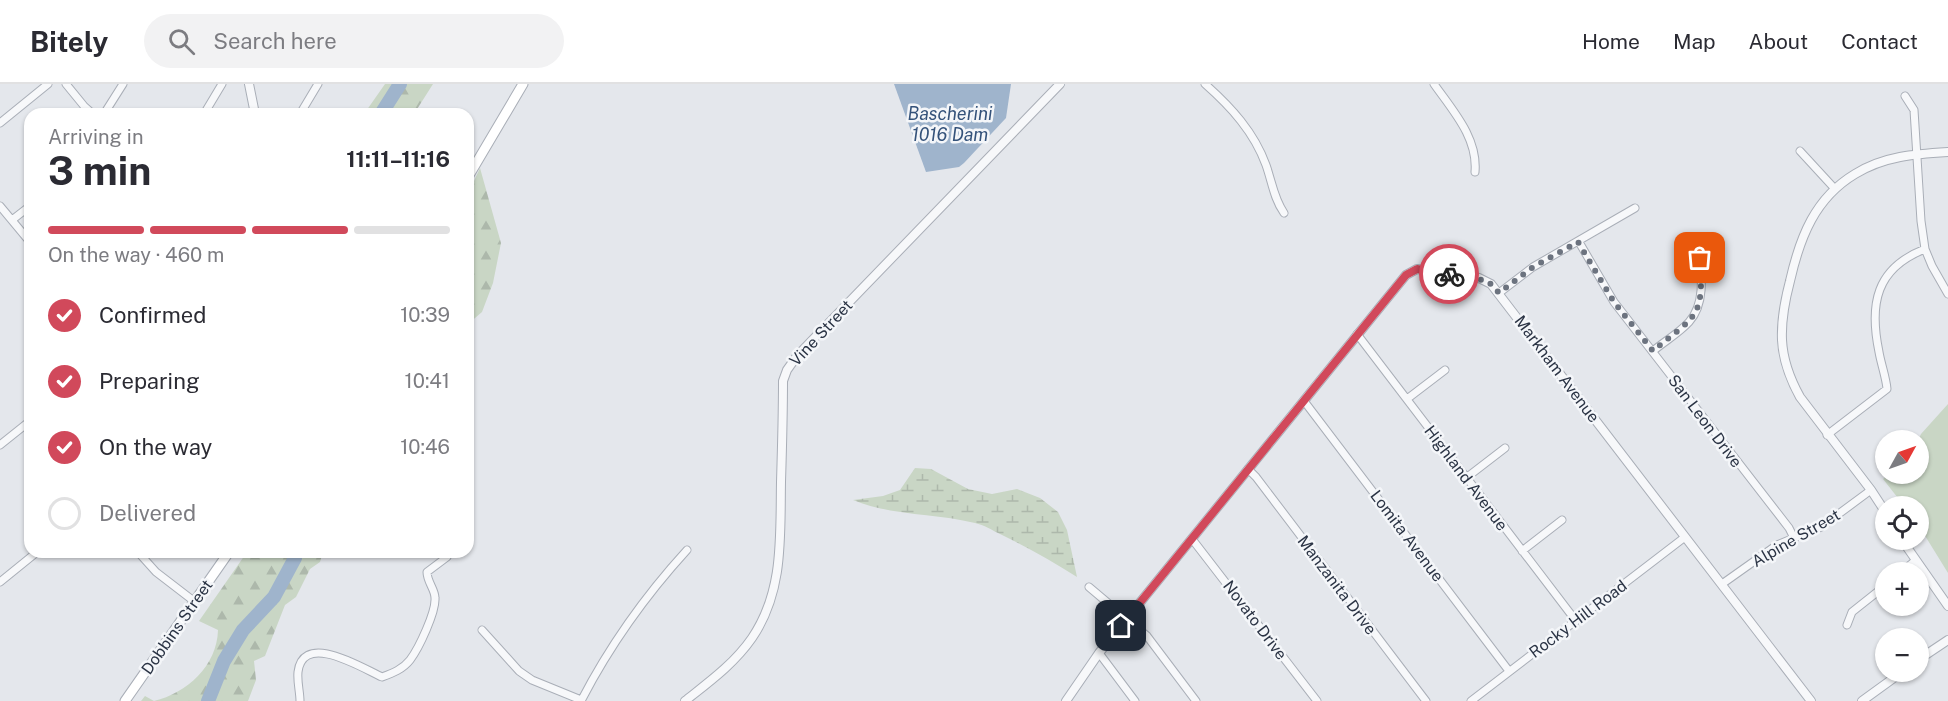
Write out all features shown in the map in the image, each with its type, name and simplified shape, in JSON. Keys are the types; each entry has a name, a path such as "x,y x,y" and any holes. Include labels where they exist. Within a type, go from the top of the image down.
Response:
{"main road":[{"path":"474,167 523,84"},
{"name":"Dobbins Street","path":"125,701 226,558"}],"street":[{"path":"0,123 48,84"},
{"path":"66,84 86,108"},
{"path":"109,108 123,84"},
{"path":"208,108 222,84"},
{"path":"249,84 254,108"},
{"path":"304,108 318,84"},
{"name":"Vine Street","path":"685,701 738,656 760,625 773,595 780,558 783,381 786,370 1060,84"},
{"path":"1205,84 1229,105 1250,134 1266,165 1279,206 1284,213"},
{"path":"1434,84 1460,121 1472,144 1475,154 1475,172"},
{"path":"1905,96 1914,110 1921,221 1926,249 1932,266 1948,294"},
{"path":"1800,151 1835,189"},
{"path":"1875,496 1827,435 1793,384 1783,352 1784,305 1800,241 1815,212 1835,189 1853,175 1888,159 1948,152"},
{"path":"0,206 24,235"},
{"path":"1499,293 1533,267 1635,208"},
{"path":"12,220 24,211"},
{"path":"1653,351 1682,328 1696,312 1701,294 1698,240"},
{"name":"San Leon Drive","path":"1578,242 1614,302 1794,538"},
{"path":"1827,435 1887,389 1875,327 1875,307 1879,289 1893,267 1905,258 1926,249"},
{"name":"Markham Avenue","path":"1066,701 1099,653 1248,469 1406,275 1417,269 1479,278 1488,281 1499,293 1811,701"},
{"name":"Highland Avenue","path":"1358,334 1576,621"},
{"path":"1407,399 1445,370"},
{"name":"Lomita Avenue","path":"1304,401 1509,671"},
{"path":"0,445 24,425"},
{"path":"1466,478 1505,448"},
{"name":"Manzanita Drive","path":"1248,469 1426,701"},
{"name":"Alpine Street","path":"1722,585 1777,545 1821,527 1871,490"},
{"path":"1522,551 1562,520"},
{"name":"Rocky Hill Road","path":"1471,701 1685,537"},
{"name":"Novato Drive","path":"1192,538 1317,701"},
{"path":"482,630 519,671 532,680 581,701 602,662 629,620 655,585 687,550"},
{"path":"1908,550 1948,606"},
{"path":"0,582 30,558"},
{"path":"143,558 156,572 195,602"},
{"path":"300,701 298,671 303,659 311,653 330,654 382,677 404,666 411,658 424,632 434,605 435,596 427,572 446,558"},
{"path":"1089,587 1147,636 1196,701"},
{"path":"1847,625 1852,612 1875,594"},
{"path":"1929,653 1948,640"},
{"path":"1099,653 1135,701"},
{"path":"1862,701 1888,682"}],"green space":[{"path":"385,84 433,84 418,108 368,108"},
{"path":"480,168 501,243 493,283 482,312 474,319 474,181"},
{"path":"1948,404 1948,573 1929,542 1929,496 1896,496 1887,484 1929,484 1929,430 1925,430"},
{"path":"915,468 931,469 968,489 992,494 1017,489 1040,498 1058,512 1067,530 1077,577 1030,549 978,524 898,512 853,500 883,496 900,490"},
{"path":"243,558 321,558 320,562 310,569 296,597 285,605 265,656 254,661 256,680 248,701 154,701 178,692 198,676 206,666 216,643 218,630 199,621"},
{"path":"145,696 154,701 141,701"}],"water":[{"name":"Bascherini 1016 Dam","path":"894,84 1011,84 1006,118 959,167 926,172"}],"waterway":[{"path":"385,108 400,84"},
{"path":"208,701 224,661 243,630 274,597 295,558"}],"way so far":[{"path":"1449,274 1488,281 1499,293 1545,259 1578,242 1614,302 1653,351 1690,321 1696,312 1701,294 1700,258"}],"route":[{"path":"1121,626 1406,275 1417,269 1449,274"}]}
